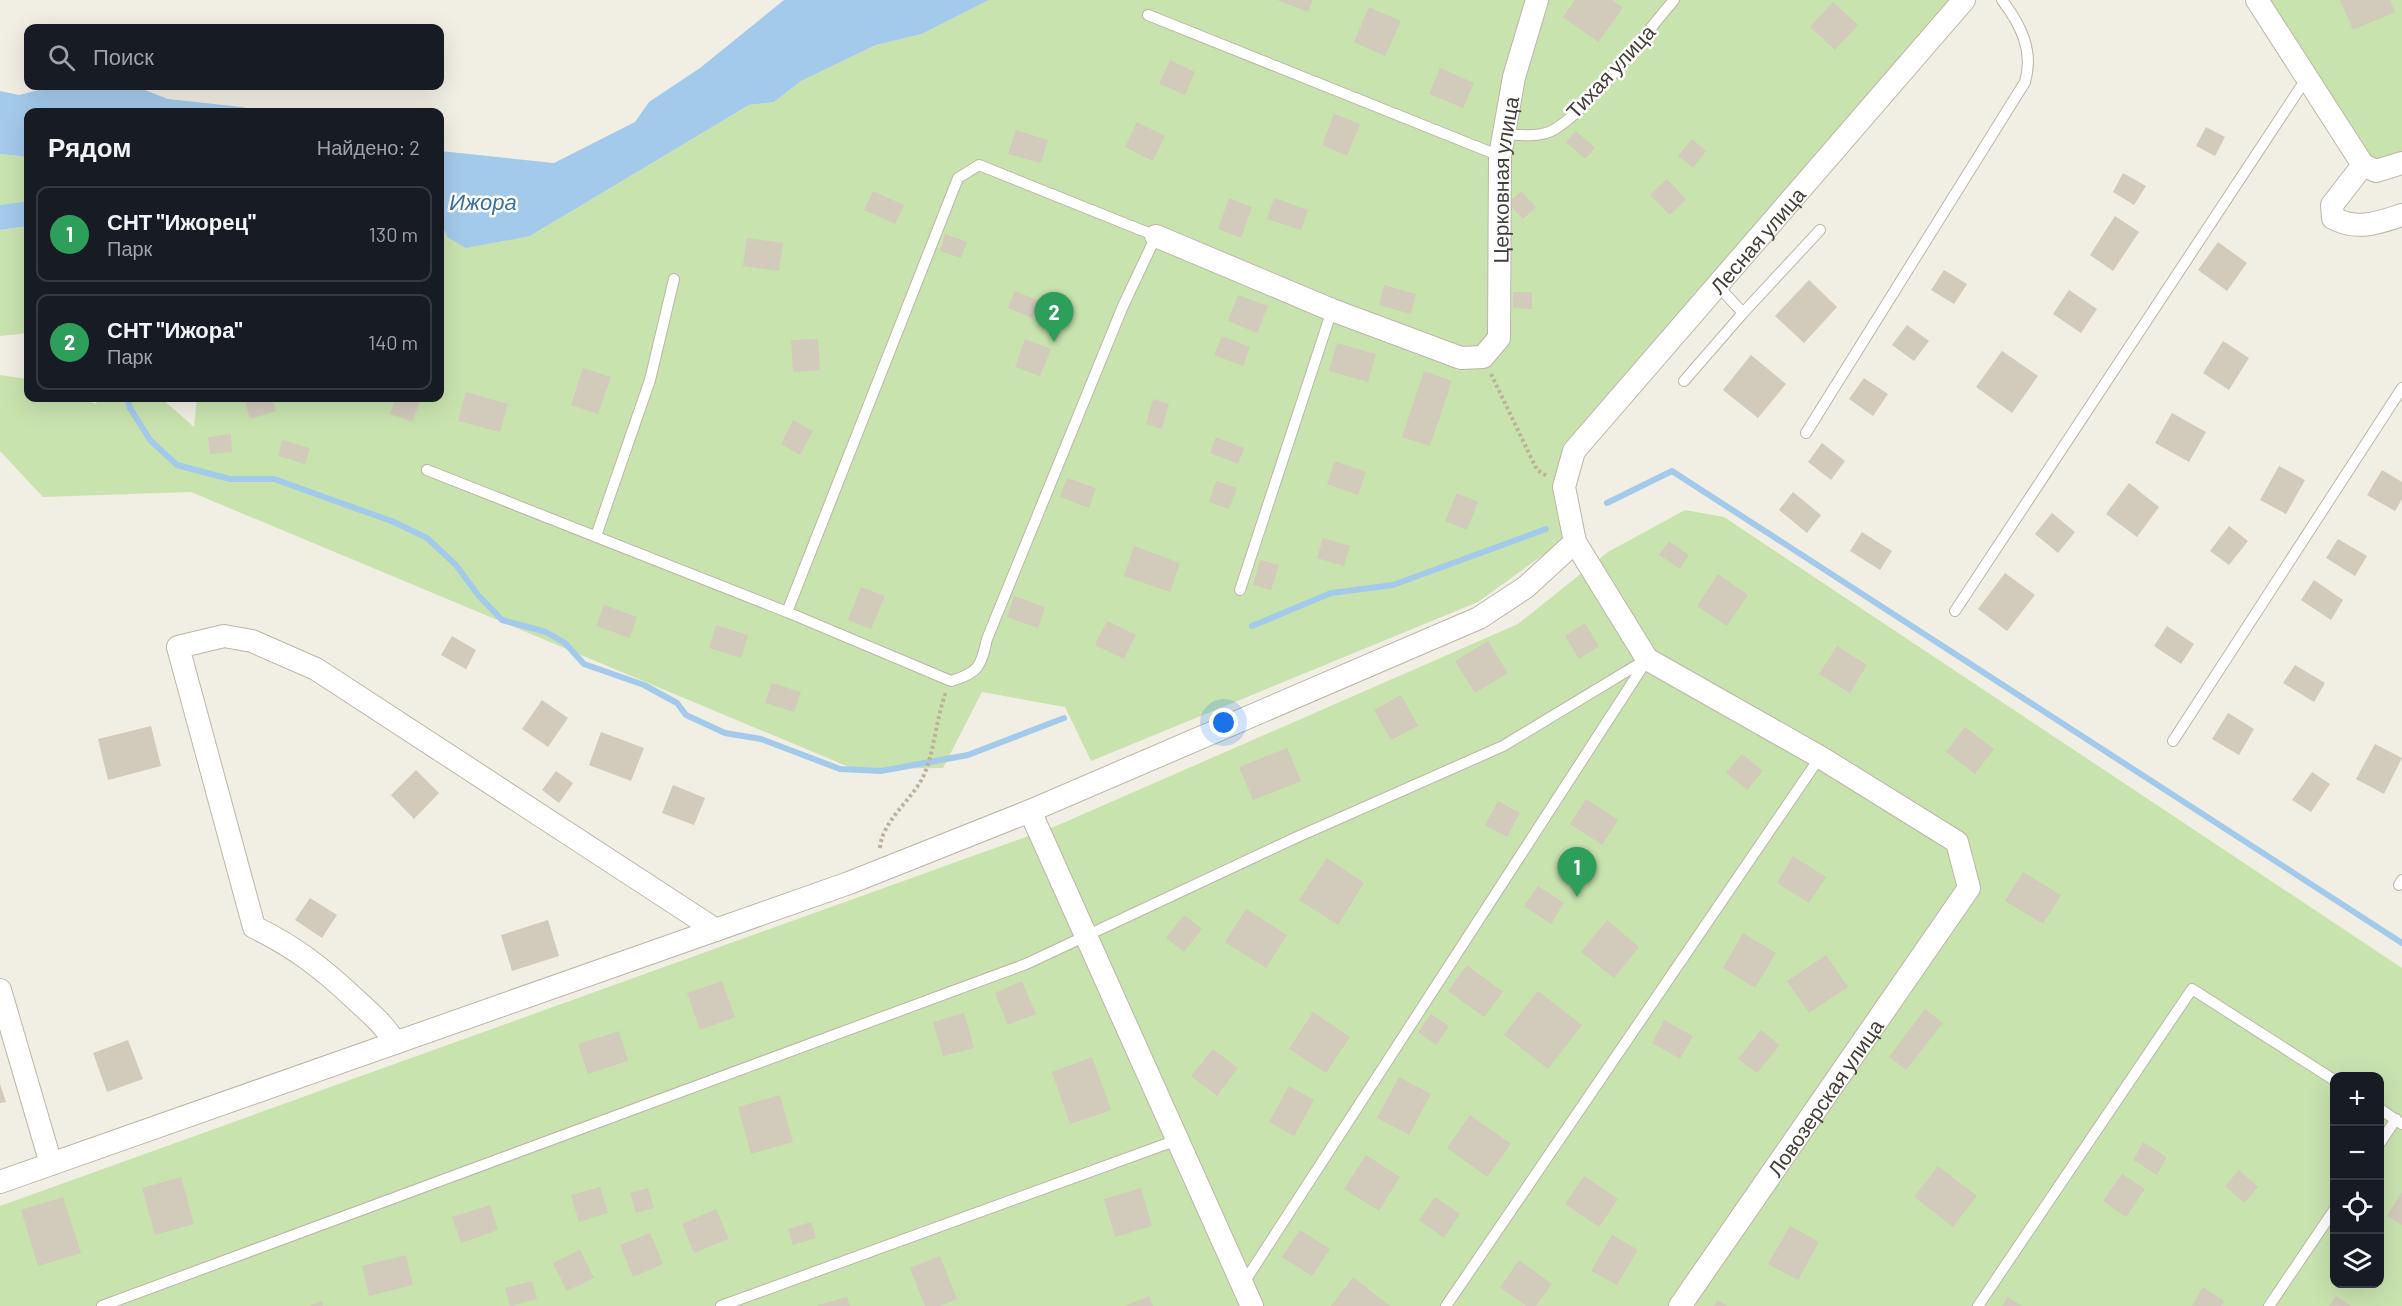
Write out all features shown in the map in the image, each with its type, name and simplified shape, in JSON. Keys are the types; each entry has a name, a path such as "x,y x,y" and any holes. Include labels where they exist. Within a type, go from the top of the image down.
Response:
{"street":[{"name":"Церковная улица","path":"1483,357 1499,338 1500,156 1514,76 1537,0"},
{"name":"Лесная улица","path":"1564,487 1574,451 1964,0"},
{"path":"2257,0 2363,165 2376,171 2402,164"},
{"path":"2363,165 2332,206 2333,218 2346,225 2363,227 2402,215"},
{"path":"1156,236 1332,310 1461,358 1483,357"},
{"path":"1564,487 1575,542 1647,659 1820,757"},
{"path":"0,1182 880,871 1030,811 1479,618 1526,587 1575,542"},
{"path":"395,1043 387,1028 323,968 302,952 254,927 178,646 224,636 252,640 316,669 716,930"},
{"name":"Ловозерская улица","path":"1680,1306 1969,888 1957,842 1820,757"},
{"path":"1030,811 1252,1306"},
{"path":"0,990 51,1164"}],"lane":[{"name":"Тихая улица","path":"1504,134 1530,135 1553,130 1593,95 1674,0"},
{"path":"1806,433 2025,82 2030,66 2027,46 2002,0"},
{"path":"1148,15 1500,156"},
{"path":"1955,611 2306,79"},
{"path":"427,470 787,612 951,681 967,676 981,665 987,639 1123,306 1156,236 979,165 958,178 787,612"},
{"path":"1684,381 1820,230"},
{"path":"596,536 650,380 674,279"},
{"path":"1718,286 1743,313"},
{"path":"1240,590 1332,310"},
{"path":"2173,741 2402,388"},
{"path":"102,1306 1026,964 1295,838 1503,746 1647,659"},
{"path":"1242,1285 1647,659"},
{"path":"1446,1306 1820,757"},
{"path":"1978,1306 2192,989 2330,1077"},
{"path":"2384,1112 2399,1121 2384,1138"},
{"path":"721,1306 1178,1140"},
{"path":"2270,1306 2330,1216"}],"path":[{"path":"1483,357 1537,470 1564,487"},
{"path":"880,871 880,845 886,828 924,775 939,710 951,681"}],"green space":[{"path":"989,0 1964,0 1574,451 1575,542 1540,557 1478,602 1091,761 1065,707 982,692 943,768 854,769 191,492 43,497 0,451 0,375 24,378 24,402 91,402 96,404 97,402 166,402 194,427 197,402 444,402 444,230 447,237 530,236 749,105 774,102 801,81 876,45 922,34"},
{"path":"2257,0 2402,0 2402,163 2376,171"},
{"path":"0,154 24,157 24,202 0,205"},
{"path":"24,227 24,333 0,336 0,230"},
{"path":"1685,510 1724,517 2402,968 2402,1306 0,1306 0,1206 1056,826 1518,624 1608,552"}],"water":[{"name":"Ижора","path":"784,0 989,0 922,34 876,45 801,81 774,102 749,105 530,236 466,248 447,237 444,230 444,151 554,163 635,122 649,102 700,68"},
{"path":"39,90 144,90 168,99 246,108 24,108 24,157 0,154 0,91 19,95"},
{"path":"24,202 24,227 0,230 0,205"}],"building":[{"path":"1277,0 1313,0 1308,12"},
{"path":"1575,0 1612,0 1623,8 1598,42 1563,17"},
{"path":"2340,0 2390,0 2395,12 2353,30"},
{"path":"1833,2 1858,25 1835,50 1810,27"},
{"path":"1369,7 1401,21 1385,56 1354,42"},
{"path":"1170,60 1195,72 1185,95 1159,84"},
{"path":"1440,68 1474,83 1463,108 1429,94"},
{"path":"1334,114 1360,124 1347,156 1322,145"},
{"path":"1137,122 1165,136 1153,161 1125,147"},
{"path":"2206,127 2225,137 2215,156 2196,146"},
{"path":"1016,130 1048,140 1041,163 1008,154"},
{"path":"1576,131 1595,148 1585,159 1566,142"},
{"path":"1692,139 1706,151 1693,168 1678,156"},
{"path":"2123,173 2146,186 2134,205 2113,192"},
{"path":"1667,179 1686,199 1670,215 1650,195"},
{"path":"873,191 904,205 895,224 864,210"},
{"path":"1521,191 1536,207 1523,219 1508,203"},
{"path":"1229,198 1252,207 1241,238 1218,229"},
{"path":"1274,198 1308,210 1301,230 1267,219"},
{"path":"2115,216 2139,232 2113,271 2090,255"},
{"path":"945,234 967,242 961,258 940,251"},
{"path":"747,238 783,243 779,271 743,266"},
{"path":"2218,242 2247,263 2227,291 2198,270"},
{"path":"1944,270 1967,284 1954,304 1931,290"},
{"path":"1809,280 1837,307 1804,343 1775,316"},
{"path":"1384,285 1416,294 1411,314 1379,305"},
{"path":"2069,290 2097,309 2081,333 2053,314"},
{"path":"1015,291 1039,301 1032,318 1008,308"},
{"path":"1513,292 1532,292 1532,309 1513,308"},
{"path":"1238,295 1268,306 1257,333 1228,321"},
{"path":"1907,325 1929,341 1914,361 1892,345"},
{"path":"1222,336 1250,347 1243,366 1214,355"},
{"path":"818,339 820,370 793,372 791,340"},
{"path":"1025,339 1051,349 1040,376 1015,367"},
{"path":"2223,341 2249,358 2229,390 2203,373"},
{"path":"1337,343 1376,354 1368,382 1329,371"},
{"path":"2002,351 2038,376 2012,413 1976,387"},
{"path":"1751,355 1786,384 1758,418 1723,390"},
{"path":"583,368 611,377 598,414 571,405"},
{"path":"1424,371 1452,381 1430,446 1402,437"},
{"path":"1864,378 1888,394 1873,416 1849,399"},
{"path":"466,392 508,404 500,432 458,421"},
{"path":"1153,399 1169,404 1162,429 1146,424"},
{"path":"245,402 273,402 276,411 250,419"},
{"path":"394,402 420,402 412,422 390,414"},
{"path":"2172,413 2206,432 2189,462 2155,443"},
{"path":"793,420 813,431 800,455 781,444"},
{"path":"231,434 232,452 210,454 208,437"},
{"path":"1216,437 1244,448 1238,464 1210,453"},
{"path":"282,440 310,448 305,464 278,456"},
{"path":"1822,443 1845,461 1831,480 1808,462"},
{"path":"1335,461 1366,472 1358,495 1327,484"},
{"path":"2279,466 2305,480 2286,514 2260,500"},
{"path":"2382,470 2402,482 2402,499 2395,511 2367,495"},
{"path":"1067,478 1096,488 1089,508 1060,497"},
{"path":"1216,481 1237,488 1229,509 1209,502"},
{"path":"2129,483 2159,507 2137,537 2106,514"},
{"path":"1793,492 1821,515 1807,533 1779,510"},
{"path":"1457,493 1478,502 1467,530 1445,521"},
{"path":"2052,513 2075,532 2058,553 2035,534"},
{"path":"2229,526 2248,541 2229,565 2210,551"},
{"path":"1862,532 1892,551 1880,570 1850,551"},
{"path":"1323,538 1350,546 1344,566 1317,558"},
{"path":"2338,539 2367,556 2355,576 2326,558"},
{"path":"1669,541 1689,555 1680,569 1659,555"},
{"path":"1134,546 1180,563 1170,592 1124,576"},
{"path":"1260,560 1279,565 1271,590 1253,585"},
{"path":"2005,573 2035,595 2007,631 1978,609"},
{"path":"1718,574 1748,595 1727,626 1697,606"},
{"path":"2314,580 2343,600 2331,620 2301,600"},
{"path":"861,587 885,596 871,629 848,620"},
{"path":"1014,596 1045,607 1038,628 1007,617"},
{"path":"604,605 637,617 630,638 596,626"},
{"path":"1107,621 1136,635 1124,659 1095,645"},
{"path":"1585,623 1599,646 1579,659 1565,636"},
{"path":"716,625 748,635 741,658 709,648"},
{"path":"2167,626 2194,644 2181,664 2154,646"},
{"path":"452,636 476,650 466,669 441,655"},
{"path":"1488,641 1508,673 1475,693 1455,661"},
{"path":"1837,646 1867,665 1850,693 1819,674"},
{"path":"2295,665 2325,683 2314,702 2283,683"},
{"path":"772,683 801,692 794,712 765,703"},
{"path":"1401,695 1418,726 1391,740 1374,710"},
{"path":"542,700 568,718 548,747 522,729"},
{"path":"2228,713 2254,729 2239,755 2212,739"},
{"path":"151,726 161,766 108,780 98,739"},
{"path":"1965,727 1994,749 1975,774 1946,752"},
{"path":"601,732 644,748 631,781 589,765"},
{"path":"2375,744 2402,758 2384,794 2356,779"},
{"path":"1287,748 1301,781 1253,800 1239,767"},
{"path":"1742,754 1763,771 1747,790 1726,773"},
{"path":"416,770 439,793 414,819 391,795"},
{"path":"556,771 573,783 559,803 542,790"},
{"path":"2312,772 2330,784 2311,812 2292,800"},
{"path":"673,785 705,798 694,825 662,813"},
{"path":"1586,799 1618,820 1602,845 1570,824"},
{"path":"1498,801 1520,813 1507,837 1485,825"},
{"path":"1793,856 1826,877 1809,903 1777,883"},
{"path":"1327,858 1364,883 1338,925 1299,900"},
{"path":"2023,872 2061,895 2043,924 2005,901"},
{"path":"1538,886 1564,903 1551,924 1524,906"},
{"path":"310,898 337,915 322,938 295,920"},
{"path":"1246,909 1287,935 1266,968 1225,942"},
{"path":"1184,915 1202,929 1184,952 1166,938"},
{"path":"548,920 559,956 512,971 501,935"},
{"path":"1607,920 1639,947 1614,978 1581,952"},
{"path":"1743,933 1776,953 1755,988 1723,968"},
{"path":"1826,955 1848,987 1809,1013 1787,981"},
{"path":"1467,965 1503,992 1484,1017 1448,991"},
{"path":"722,981 735,1017 700,1030 687,993"},
{"path":"1022,981 1036,1014 1008,1025 995,993"},
{"path":"1538,991 1582,1025 1548,1069 1504,1035"},
{"path":"1925,1009 1943,1023 1906,1070 1889,1057"},
{"path":"1313,1012 1350,1037 1326,1073 1289,1049"},
{"path":"964,1013 974,1048 943,1056 933,1022"},
{"path":"1431,1014 1449,1026 1436,1045 1418,1032"},
{"path":"1664,1020 1693,1036 1680,1059 1652,1043"},
{"path":"1761,1030 1780,1045 1757,1073 1738,1059"},
{"path":"619,1031 628,1061 588,1074 578,1044"},
{"path":"128,1040 143,1079 107,1092 93,1053"},
{"path":"1213,1049 1238,1068 1217,1096 1191,1076"},
{"path":"1092,1057 1111,1110 1070,1124 1052,1072"},
{"path":"1399,1077 1431,1094 1409,1135 1377,1118"},
{"path":"0,1084 6,1102 0,1103"},
{"path":"1289,1086 1314,1100 1294,1136 1269,1122"},
{"path":"780,1095 793,1142 751,1154 738,1107"},
{"path":"1470,1115 1511,1144 1487,1177 1447,1148"},
{"path":"2143,1142 2167,1157 2157,1175 2133,1160"},
{"path":"1366,1155 1400,1177 1379,1211 1344,1189"},
{"path":"1938,1166 1977,1196 1953,1227 1914,1197"},
{"path":"2239,1170 2258,1187 2244,1203 2225,1186"},
{"path":"2122,1174 2145,1189 2126,1217 2103,1201"},
{"path":"1584,1176 1618,1199 1599,1227 1565,1204"},
{"path":"181,1177 194,1224 155,1235 142,1188"},
{"path":"600,1187 608,1213 579,1222 571,1195"},
{"path":"648,1188 654,1208 636,1213 630,1193"},
{"path":"1141,1188 1152,1226 1115,1237 1104,1199"},
{"path":"2402,1192 2402,1225 2387,1216"},
{"path":"63,1197 81,1253 38,1266 21,1210"},
{"path":"1435,1197 1460,1214 1444,1238 1419,1220"},
{"path":"490,1205 498,1230 461,1243 452,1217"},
{"path":"716,1209 729,1239 694,1253 682,1224"},
{"path":"811,1222 816,1238 793,1245 788,1229"},
{"path":"1790,1226 1819,1242 1798,1280 1768,1264"},
{"path":"1300,1230 1330,1249 1312,1276 1282,1257"},
{"path":"650,1233 663,1264 633,1277 620,1245"},
{"path":"1612,1235 1638,1250 1617,1285 1591,1271"},
{"path":"580,1250 594,1278 567,1291 553,1263"},
{"path":"406,1255 413,1285 369,1296 362,1266"},
{"path":"940,1256 957,1299 939,1306 925,1306 910,1268"},
{"path":"1519,1260 1552,1284 1536,1306 1526,1306 1500,1287"},
{"path":"1353,1277 1390,1306 1331,1306"},
{"path":"532,1281 537,1299 510,1306 505,1288"},
{"path":"2203,1287 2224,1301 2221,1306 2192,1306"},
{"path":"1149,1296 1153,1306 1124,1306"},
{"path":"2336,1296 2351,1306 2329,1306"},
{"path":"847,1297 850,1306 818,1306 818,1305"},
{"path":"2008,1297 2022,1306 2002,1306"},
{"path":"1718,1300 1728,1306 1714,1306"},
{"path":"322,1301 323,1306 309,1306"}],"waterway":[{"path":"128,402 150,440 177,465 230,479 274,479 394,522 427,538 456,565 478,595 502,620 546,632 565,643 584,664 644,685 677,703 686,715 725,733 761,739 840,769 881,771 968,755 1064,718"},
{"path":"1607,503 1672,471 2402,943"},
{"path":"1252,626 1331,593 1393,585 1546,529"}],"place":[{"name":"СНТ \"Ижора\"","path":"1054,342"},
{"name":"СНТ \"Ижорец\"","path":"1577,897"}]}
